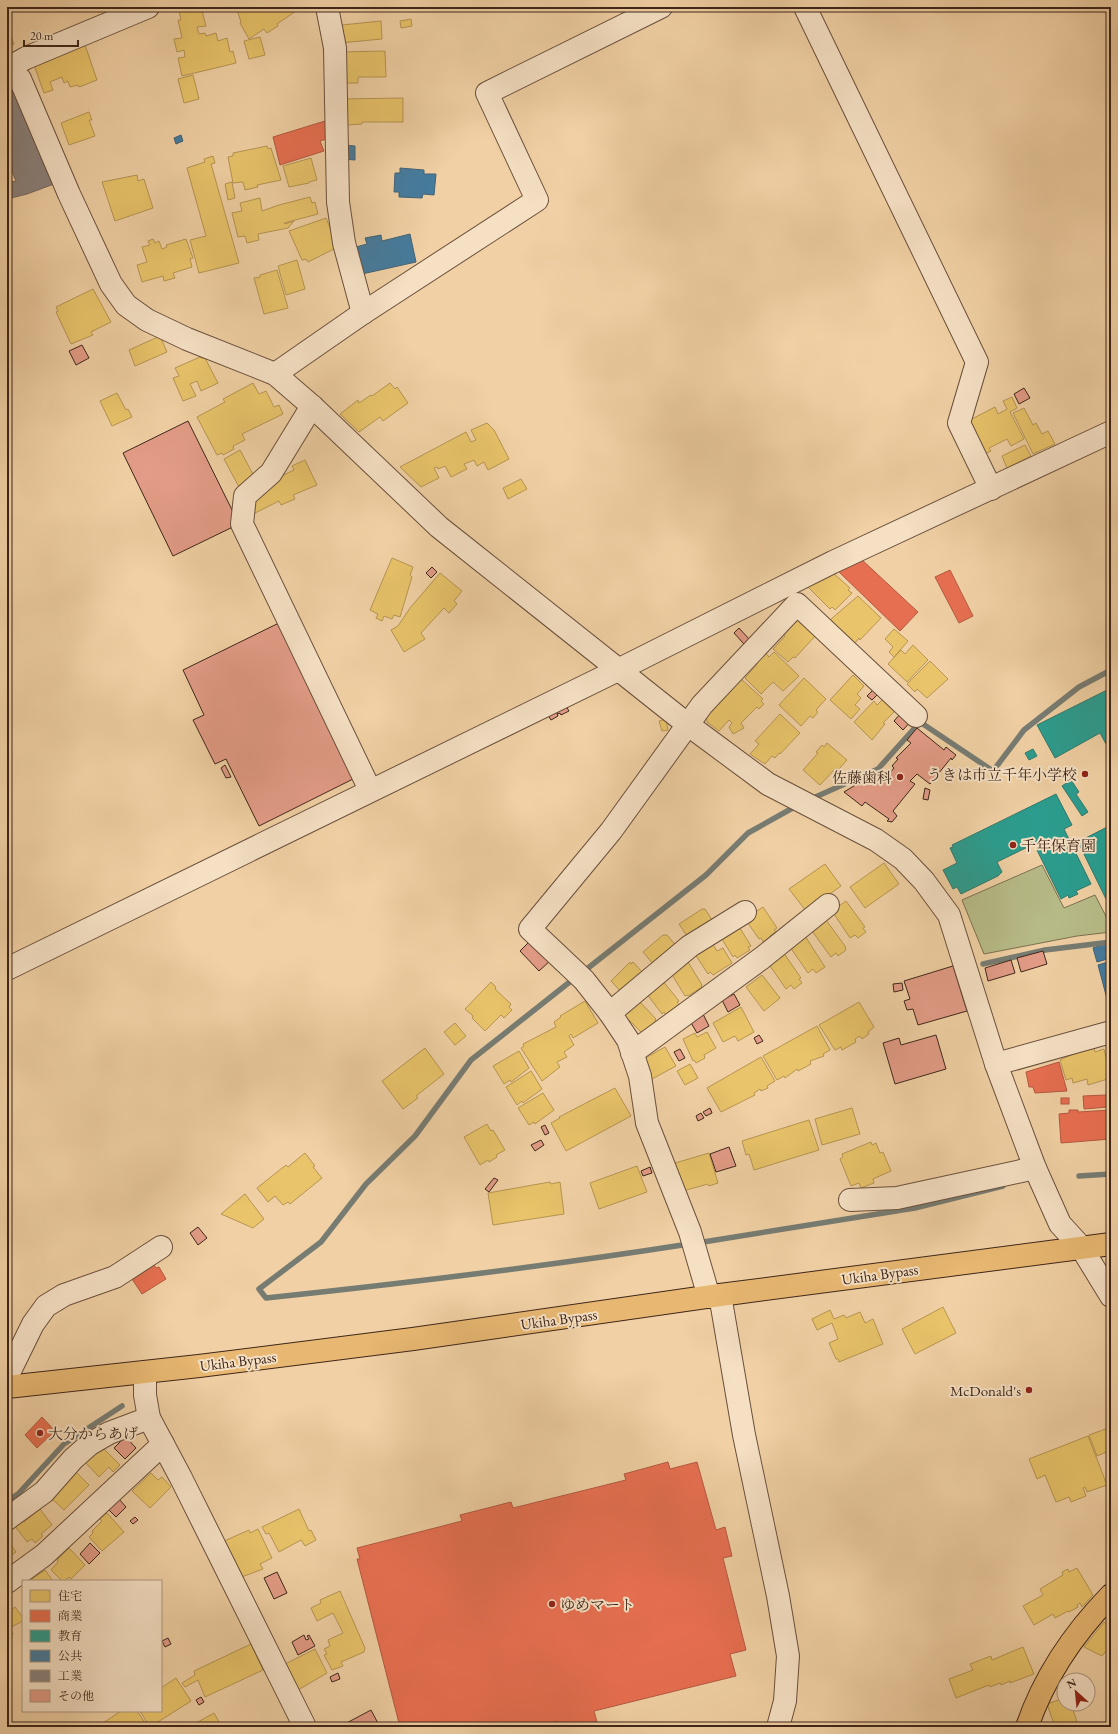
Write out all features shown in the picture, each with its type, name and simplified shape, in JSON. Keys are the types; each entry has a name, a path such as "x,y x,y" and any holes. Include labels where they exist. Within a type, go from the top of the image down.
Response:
{"main road":[{"name":"Ukiha Bypass","path":"7,1387 145,1372 454,1334 715,1296 1111,1244"},
{"path":"1027,1727 1035,1701 1057,1662 1078,1632 1111,1595"}],"street":[{"path":"148,7 26,58 9,70 20,79 69,194 111,284 126,305 147,320 187,339 275,374 312,406 439,527 687,724 768,784 876,840 903,859 936,895 949,915 996,1064 1035,1168 1060,1224 1082,1247 1111,1296"},
{"path":"326,7 335,48 338,202 344,243 363,313"},
{"path":"275,374 363,313 537,200 487,93 660,7"},
{"path":"805,7 977,362 960,423 991,489"},
{"path":"312,406 271,473 245,496 242,524 370,790"},
{"path":"7,970 370,790 620,670 833,562 1111,432"},
{"path":"778,1727 785,1701 788,1656 778,1596 715,1296 698,1257 690,1232 647,1123 640,1076 628,1040 610,1012 580,976 530,929 611,831 702,705 797,604 916,716"},
{"path":"632,1053 762,958 828,905"},
{"path":"610,1012 690,946 745,912"},
{"path":"996,1064 1111,1032"},
{"path":"850,1200 897,1198 1035,1168"},
{"path":"7,1377 33,1324 46,1306 64,1295 115,1277 161,1247"},
{"path":"145,1372 145,1395 149,1418 305,1727"},
{"path":"7,1519 44,1492 73,1460 90,1444 109,1433 149,1418"},
{"path":"7,1582 44,1555 163,1444"}],"green space":[{"path":"1042,865 1064,908 1095,895 1111,926 1111,932 1077,936 984,954 962,900"}],"building: 住宅":[{"path":"178,7 201,7 206,26 197,27 199,34 205,33 206,36 216,33 218,41 227,38 230,52 233,51 236,63 182,76 178,58 185,57 184,50 177,52 174,39 182,38 178,20 181,20"},
{"path":"236,7 294,7 296,11 267,33 264,29 249,39 240,23 241,22"},
{"path":"411,19 412,26 401,28 400,21"},
{"path":"381,21 382,39 340,43 342,25"},
{"path":"7,26 14,44 7,47"},
{"path":"260,37 265,55 249,59 244,41"},
{"path":"84,42 97,80 79,87 78,85 70,87 68,81 64,83 62,77 50,82 53,90 44,93 34,65"},
{"path":"385,51 386,77 358,77 358,83 342,83 341,52"},
{"path":"193,75 199,99 184,103 178,79"},
{"path":"403,98 403,122 362,122 362,124 347,125 342,99"},
{"path":"89,112 92,120 89,120 95,136 69,145 61,123"},
{"path":"267,146 268,149 271,148 281,180 257,185 258,187 245,190 243,182 233,183 228,157 233,156 233,153"},
{"path":"213,156 215,163 211,164 239,263 199,273 190,240 206,236 187,168 205,162 204,159"},
{"path":"311,158 317,180 289,187 283,166"},
{"path":"137,175 138,181 144,179 153,208 115,221 102,182"},
{"path":"232,182 235,198 228,200 225,184"},
{"path":"310,197 312,203 315,202 318,214 284,223 294,221 288,228 258,234 259,240 247,243 245,236 238,237 232,213 242,211 240,203 260,198 262,211"},
{"path":"326,218 338,247 308,262 306,259 302,260 289,231"},
{"path":"153,239 155,243 159,241 162,249 167,247 166,245 186,239 193,258 190,259 192,267 173,273 175,278 164,281 163,276 142,282 137,265 147,262 142,247 150,245 148,241"},
{"path":"297,260 305,289 286,295 278,266"},
{"path":"277,270 288,308 264,314 254,278"},
{"path":"93,289 111,322 91,332 93,335 71,344 56,312 58,311 56,307"},
{"path":"160,336 167,352 135,366 129,350"},
{"path":"200,357 205,358 218,383 201,391 197,381 190,384 196,396 183,401 173,378 179,376 175,368"},
{"path":"253,383 259,394 266,391 274,407 279,405 283,414 242,434 245,440 233,446 234,449 223,455 222,453 217,455 197,417 225,402 223,399"},
{"path":"390,383 395,389 397,387 408,403 383,421 380,417 359,432 340,414 358,400 359,403"},
{"path":"117,393 126,410 128,409 132,417 112,426 100,401"},
{"path":"1012,397 1017,408 1010,412 1024,439 1011,446 1007,439 989,448 991,451 982,455 966,422 995,407 998,414 1007,409 1003,401"},
{"path":"1024,408 1033,425 1036,423 1042,434 1048,431 1055,444 1033,454 1013,413"},
{"path":"487,423 494,430 509,459 488,470 484,462 477,466 474,460 464,464 467,469 451,477 445,466 438,469 437,467 434,468 439,478 421,487 400,467 466,432 471,442 476,440 471,430"},
{"path":"1025,445 1031,456 1007,468 1002,456"},
{"path":"240,450 255,478 239,487 224,459"},
{"path":"305,460 317,485 293,495 295,499 281,505 279,501 253,514 250,499 259,487 294,470 292,466"},
{"path":"521,479 527,489 508,499 503,488"},
{"path":"392,558 413,567 410,575 412,577 400,617 394,615 392,619 384,616 382,621 376,618 378,614 370,610"},
{"path":"440,573 462,591 454,601 457,604 449,613 444,608 421,633 425,639 404,652 391,630 398,626 410,608"},
{"path":"833,573 850,588 848,590 852,593 835,610 832,607 830,609 807,586"},
{"path":"858,596 881,618 860,640 859,638 855,643 830,620"},
{"path":"799,619 817,634 795,658 793,657 788,662 773,649 785,636 783,634"},
{"path":"894,629 908,641 894,657 889,652 893,647 885,639"},
{"path":"913,645 928,660 907,682 888,664 901,650 905,654"},
{"path":"765,652 769,657 774,652 799,676 783,691 773,682 761,694 745,678"},
{"path":"930,661 948,679 927,698 917,689 915,692 907,684"},
{"path":"853,675 864,686 857,694 861,698 855,705 860,709 851,719 830,700"},
{"path":"804,678 826,699 816,710 818,712 813,718 810,716 801,726 779,705"},
{"path":"741,679 763,699 761,701 764,704 759,709 757,707 741,723 744,728 733,734 729,727 732,723 729,720 719,731 707,722 706,715"},
{"path":"885,697 897,709 883,723 885,724 872,740 854,722 874,701 877,705"},
{"path":"780,714 800,733 780,754 779,753 775,758 772,756 765,764 750,754 759,744 755,741"},
{"path":"666,719 668,730 662,731 659,721"},
{"path":"827,743 847,760 838,770 836,768 820,785 803,770 818,753 816,752 822,745 824,747"},
{"path":"884,863 899,884 865,908 850,887"},
{"path":"825,864 841,886 806,911 789,889"},
{"path":"846,901 865,927 863,928 866,932 858,938 855,935 850,938 832,911"},
{"path":"763,907 777,928 774,930 776,932 770,936 771,938 764,943 761,938 759,939 745,919"},
{"path":"702,909 705,909 714,923 689,939 679,924"},
{"path":"826,920 845,946 846,950 838,956 836,953 831,957 812,931"},
{"path":"738,925 751,946 748,947 750,950 737,958 735,955 733,957 720,936"},
{"path":"663,935 667,935 677,947 654,965 643,952"},
{"path":"805,936 825,967 816,973 813,969 808,973 790,947"},
{"path":"712,943 717,951 723,948 732,963 713,975 710,972 708,974 695,954"},
{"path":"783,952 801,978 799,979 802,983 794,989 791,985 786,989 768,963"},
{"path":"630,962 631,964 633,962 644,974 623,994 611,981"},
{"path":"688,962 702,987 688,996 685,996 671,973"},
{"path":"762,975 780,998 764,1011 746,987"},
{"path":"662,980 679,1001 677,1002 679,1005 666,1015 664,1012 662,1014 646,993"},
{"path":"491,982 496,987 495,989 511,1004 509,1007 512,1010 504,1018 501,1015 485,1031 472,1018 473,1016 465,1009"},
{"path":"585,1001 598,1023 573,1038 571,1034 569,1036 574,1045 564,1052 567,1057 557,1062 560,1067 542,1081 521,1048 524,1046 523,1044 556,1027 554,1022 561,1017 560,1016"},
{"path":"639,1001 656,1019 656,1022 642,1033 624,1015"},
{"path":"859,1002 874,1027 868,1032 869,1034 862,1039 860,1036 855,1039 856,1042 842,1050 841,1047 835,1050 819,1025"},
{"path":"741,1007 754,1032 738,1041 735,1036 723,1042 713,1023"},
{"path":"455,1023 466,1036 455,1045 444,1032"},
{"path":"817,1026 830,1050 823,1054 824,1056 810,1061 811,1064 798,1071 797,1069 785,1078 784,1076 777,1080 763,1056"},
{"path":"707,1032 716,1048 704,1055 705,1058 696,1063 694,1060 693,1061 683,1039 695,1033 697,1037"},
{"path":"1093,1045 1095,1052 1104,1049 1111,1078 1088,1085 1087,1079 1073,1083 1072,1078 1066,1080 1060,1060"},
{"path":"665,1047 676,1066 652,1079 642,1060"},
{"path":"425,1048 444,1074 416,1096 418,1098 403,1109 382,1081"},
{"path":"519,1051 529,1068 511,1082 510,1080 504,1084 493,1066"},
{"path":"761,1057 775,1081 767,1086 768,1088 761,1091 760,1089 754,1093 755,1095 721,1112 707,1088"},
{"path":"690,1064 698,1078 685,1085 677,1071"},
{"path":"531,1071 542,1089 523,1103 522,1101 517,1105 506,1087"},
{"path":"615,1088 631,1116 566,1151 551,1123 560,1118 559,1117"},
{"path":"543,1093 554,1110 535,1124 534,1122 529,1125 518,1108"},
{"path":"852,1108 860,1134 822,1145 815,1119"},
{"path":"809,1120 819,1150 754,1170 749,1154 746,1155 742,1141"},
{"path":"487,1124 491,1131 493,1130 505,1150 496,1155 497,1157 489,1162 488,1160 480,1165 464,1137"},
{"path":"871,1142 872,1145 876,1143 880,1153 883,1152 891,1171 873,1179 874,1183 861,1188 859,1183 851,1186 840,1159 843,1157 842,1154"},
{"path":"305,1153 315,1166 313,1167 322,1178 290,1204 288,1202 283,1205 275,1196 268,1202 257,1188 286,1165 288,1167"},
{"path":"709,1153 718,1183 709,1186 708,1184 683,1191 675,1163"},
{"path":"637,1166 647,1192 599,1209 590,1183"},
{"path":"550,1182 551,1184 560,1182 564,1214 493,1225 488,1193"},
{"path":"245,1194 264,1219 253,1228 221,1214"},
{"path":"943,1307 956,1333 915,1354 902,1329"},
{"path":"830,1310 834,1319 844,1315 846,1318 860,1312 865,1323 873,1319 883,1344 839,1362 838,1359 836,1359 829,1343 838,1339 832,1323 817,1330 812,1319"},
{"path":"1111,1427 1111,1450 1097,1456 1089,1435"},
{"path":"1088,1436 1107,1485 1087,1492 1085,1487 1083,1488 1086,1496 1071,1502 1069,1497 1056,1502 1045,1475 1037,1479 1029,1459"},
{"path":"102,1447 120,1465 113,1472 109,1467 99,1477 86,1463"},
{"path":"76,1472 89,1485 64,1510 50,1497"},
{"path":"151,1473 158,1480 162,1477 171,1487 150,1508 132,1491"},
{"path":"40,1509 52,1525 41,1534 43,1536 35,1543 32,1539 27,1542 14,1525 21,1519 24,1522"},
{"path":"299,1509 309,1531 311,1530 316,1540 305,1546 301,1540 279,1552 269,1533 266,1534 262,1527"},
{"path":"107,1513 124,1532 102,1551 89,1537 93,1533 92,1531 102,1521 100,1519"},
{"path":"258,1529 272,1558 260,1564 263,1569 239,1578 222,1542 249,1530 250,1533"},
{"path":"7,1539 16,1552 7,1558"},
{"path":"69,1548 85,1565 71,1579 69,1577 66,1580 61,1580 51,1570 58,1562 57,1560"},
{"path":"1077,1568 1093,1595 1082,1607 1080,1603 1077,1605 1078,1607 1069,1612 1068,1611 1055,1618 1053,1614 1034,1625 1023,1606 1043,1595 1040,1589 1063,1575 1062,1572 1068,1569 1069,1572"},
{"path":"45,1570 52,1580 32,1580"},
{"path":"340,1591 365,1648 364,1652 341,1662 343,1666 332,1670 324,1655 327,1654 324,1649 330,1646 328,1640 343,1633 333,1613 317,1621 311,1608 321,1603 320,1600"},
{"path":"15,1607 22,1617 22,1622 9,1628 13,1634 7,1638 7,1613"},
{"path":"1104,1622 1111,1628 1111,1645 1102,1656 1084,1647"},
{"path":"251,1644 263,1670 205,1697 198,1680 185,1687 182,1683 195,1675 194,1671"},
{"path":"1023,1647 1034,1674 1010,1683 1010,1681 1001,1685 1000,1683 990,1687 989,1685 956,1698 949,1679 973,1670 970,1664 991,1656 992,1660"},
{"path":"315,1649 327,1673 298,1690 285,1664"},
{"path":"176,1678 191,1701 150,1727 141,1712 162,1712 162,1687"},
{"path":"1111,1683 1111,1697 1107,1696"},
{"path":"1056,1701 1056,1712 1074,1712 1078,1725 1085,1723 1087,1727 1055,1727 1047,1704"},
{"path":"120,1712 138,1712 148,1727 97,1727"},
{"path":"214,1713 222,1727 189,1727"}],"building: 商業":[{"path":"325,121 330,138 320,141 324,151 280,165 273,137"},
{"path":"861,559 918,612 900,631 838,571"},
{"path":"950,570 973,616 959,623 935,577"},
{"path":"1059,1062 1067,1091 1035,1093 1033,1087 1029,1087 1026,1072"},
{"path":"1106,1095 1108,1107 1084,1109 1083,1096"},
{"path":"1061,1098 1069,1098 1069,1104 1061,1104"},
{"path":"1069,1110 1078,1110 1078,1112 1111,1110 1111,1139 1061,1143 1059,1114 1069,1113"},
{"path":"154,1265 156,1268 159,1267 166,1279 142,1294 132,1279"},
{"name":"大分からあげ","path":"42,1417 55,1431 37,1448 25,1435"},
{"name":"ゆめマート","path":"668,1462 670,1469 697,1462 716,1530 725,1527 732,1556 723,1558 746,1650 730,1654 736,1676 594,1711 597,1722 576,1727 560,1727 558,1721 535,1727 400,1727 357,1559 360,1559 357,1548 462,1521 460,1515 511,1502 513,1508 626,1480 624,1474"}],"building: 教育":[{"path":"1111,688 1111,753 1100,733 1055,758 1037,725"},
{"path":"1033,749 1037,756 1029,760 1025,753"},
{"path":"1071,780 1079,792 1076,794 1088,812 1082,816 1062,786"},
{"path":"1056,794 1072,825 1064,829 1091,884 1076,891 1078,894 1069,898 1068,895 1061,899 1034,844 997,862 1002,872 998,876 961,894 957,887 953,889 943,870 957,863 950,848 953,847 952,845"},
{"path":"1111,825 1111,899 1107,901 1078,842"}],"building: 公共":[{"path":"181,135 183,141 176,144 174,138"},
{"path":"343,145 355,146 355,160 343,159"},
{"path":"400,168 424,170 424,174 436,174 434,195 423,194 422,198 399,197 399,192 394,192 395,173 400,173"},
{"path":"410,234 416,262 362,274 356,247 367,244 365,238 381,235 382,241"},
{"path":"1108,943 1111,958 1097,962 1093,948"},
{"path":"1111,961 1111,1009 1110,1010 1098,965"}],"building: 工業":[{"path":"13,90 54,184 27,194 7,199 7,183 16,181 7,159 7,93"}],"building: その他":[{"path":"82,345 89,358 76,365 69,351"},
{"path":"1024,388 1030,398 1019,404 1014,394"},
{"path":"188,421 239,524 173,556 123,453"},
{"path":"432,567 437,572 431,578 426,573"},
{"path":"281,622 357,777 259,826 226,759 215,764 193,720 204,715 183,670"},
{"path":"739,628 749,639 744,644 734,633"},
{"path":"876,687 880,692 872,700 867,696"},
{"path":"566,706 569,711 561,715 560,713 558,714 557,712"},
{"path":"556,711 558,716 551,720 548,715"},
{"path":"901,713 911,721 903,730 894,721"},
{"name":"佐藤歯科","path":"917,728 944,750 946,747 956,755 952,760 951,758 930,784 917,774 910,781 915,784 893,811 897,816 892,822 887,821 889,819 865,802 862,806 844,792 875,773 884,780 894,768 892,766 898,759 896,758 911,743 907,740"},
{"path":"225,765 231,777 226,778 221,768"},
{"path":"925,788 930,790 928,800 923,799"},
{"path":"533,938 552,959 539,971 520,951"},
{"path":"1043,951 1047,964 1021,972 1017,958"},
{"path":"1011,960 1015,973 988,981 985,968"},
{"path":"953,966 967,1011 918,1025 913,1009 907,1010 904,1001 910,999 904,981"},
{"path":"902,983 903,990 894,992 893,984"},
{"path":"734,994 740,1005 728,1012 722,1000"},
{"path":"703,1014 709,1026 697,1033 690,1021"},
{"path":"759,1035 763,1041 757,1044 754,1038"},
{"path":"936,1035 946,1069 895,1084 883,1043 899,1038 901,1045"},
{"path":"680,1049 685,1058 679,1061 674,1052"},
{"path":"710,1108 712,1113 706,1116 703,1112"},
{"path":"701,1113 704,1118 698,1121 696,1116"},
{"path":"545,1125 549,1133 545,1135 541,1127"},
{"path":"541,1140 544,1145 535,1151 531,1145"},
{"path":"729,1147 736,1166 716,1172 710,1154"},
{"path":"650,1167 652,1173 643,1176 641,1171"},
{"path":"494,1178 498,1180 489,1192 485,1189"},
{"path":"198,1227 207,1238 198,1245 190,1233"},
{"path":"123,1434 136,1448 125,1459 114,1448 121,1441 119,1438"},
{"path":"118,1498 126,1507 116,1517 107,1508"},
{"path":"135,1517 138,1520 133,1524 130,1521"},
{"path":"90,1543 100,1553 89,1564 80,1554"},
{"path":"277,1572 287,1593 274,1599 264,1578"},
{"path":"304,1635 306,1640 309,1639 307,1636 309,1635 315,1646 298,1655 292,1642"},
{"path":"168,1638 171,1644 165,1647 162,1641"},
{"path":"338,1673 340,1679 332,1682 330,1677"},
{"path":"201,1697 204,1702 199,1705 196,1700"},
{"path":"371,1710 380,1727 339,1727"}],"waterway":[{"path":"665,13 677,7"},
{"path":"811,799 878,769 920,722 993,771 1024,730 1079,687 1111,670"},
{"path":"583,972 706,875 748,833 798,805"},
{"path":"983,964 1045,950 1111,942"},
{"path":"576,977 471,1060 415,1136 366,1184 321,1242 259,1289 266,1298 478,1274 689,1244"},
{"path":"1079,1176 1111,1174"},
{"path":"697,1243 915,1208 1003,1186"},
{"path":"7,1501 18,1494 64,1444 122,1406"}],"place":[{"name":"うきは市立千年小学校","path":"1085,774"},
{"name":"佐藤歯科","path":"900,777"},
{"name":"千年保育園","path":"1013,845"},
{"name":"McDonald's","path":"1029,1390"},
{"name":"大分からあげ","path":"40,1433"},
{"name":"ゆめマート","path":"552,1604"}]}
